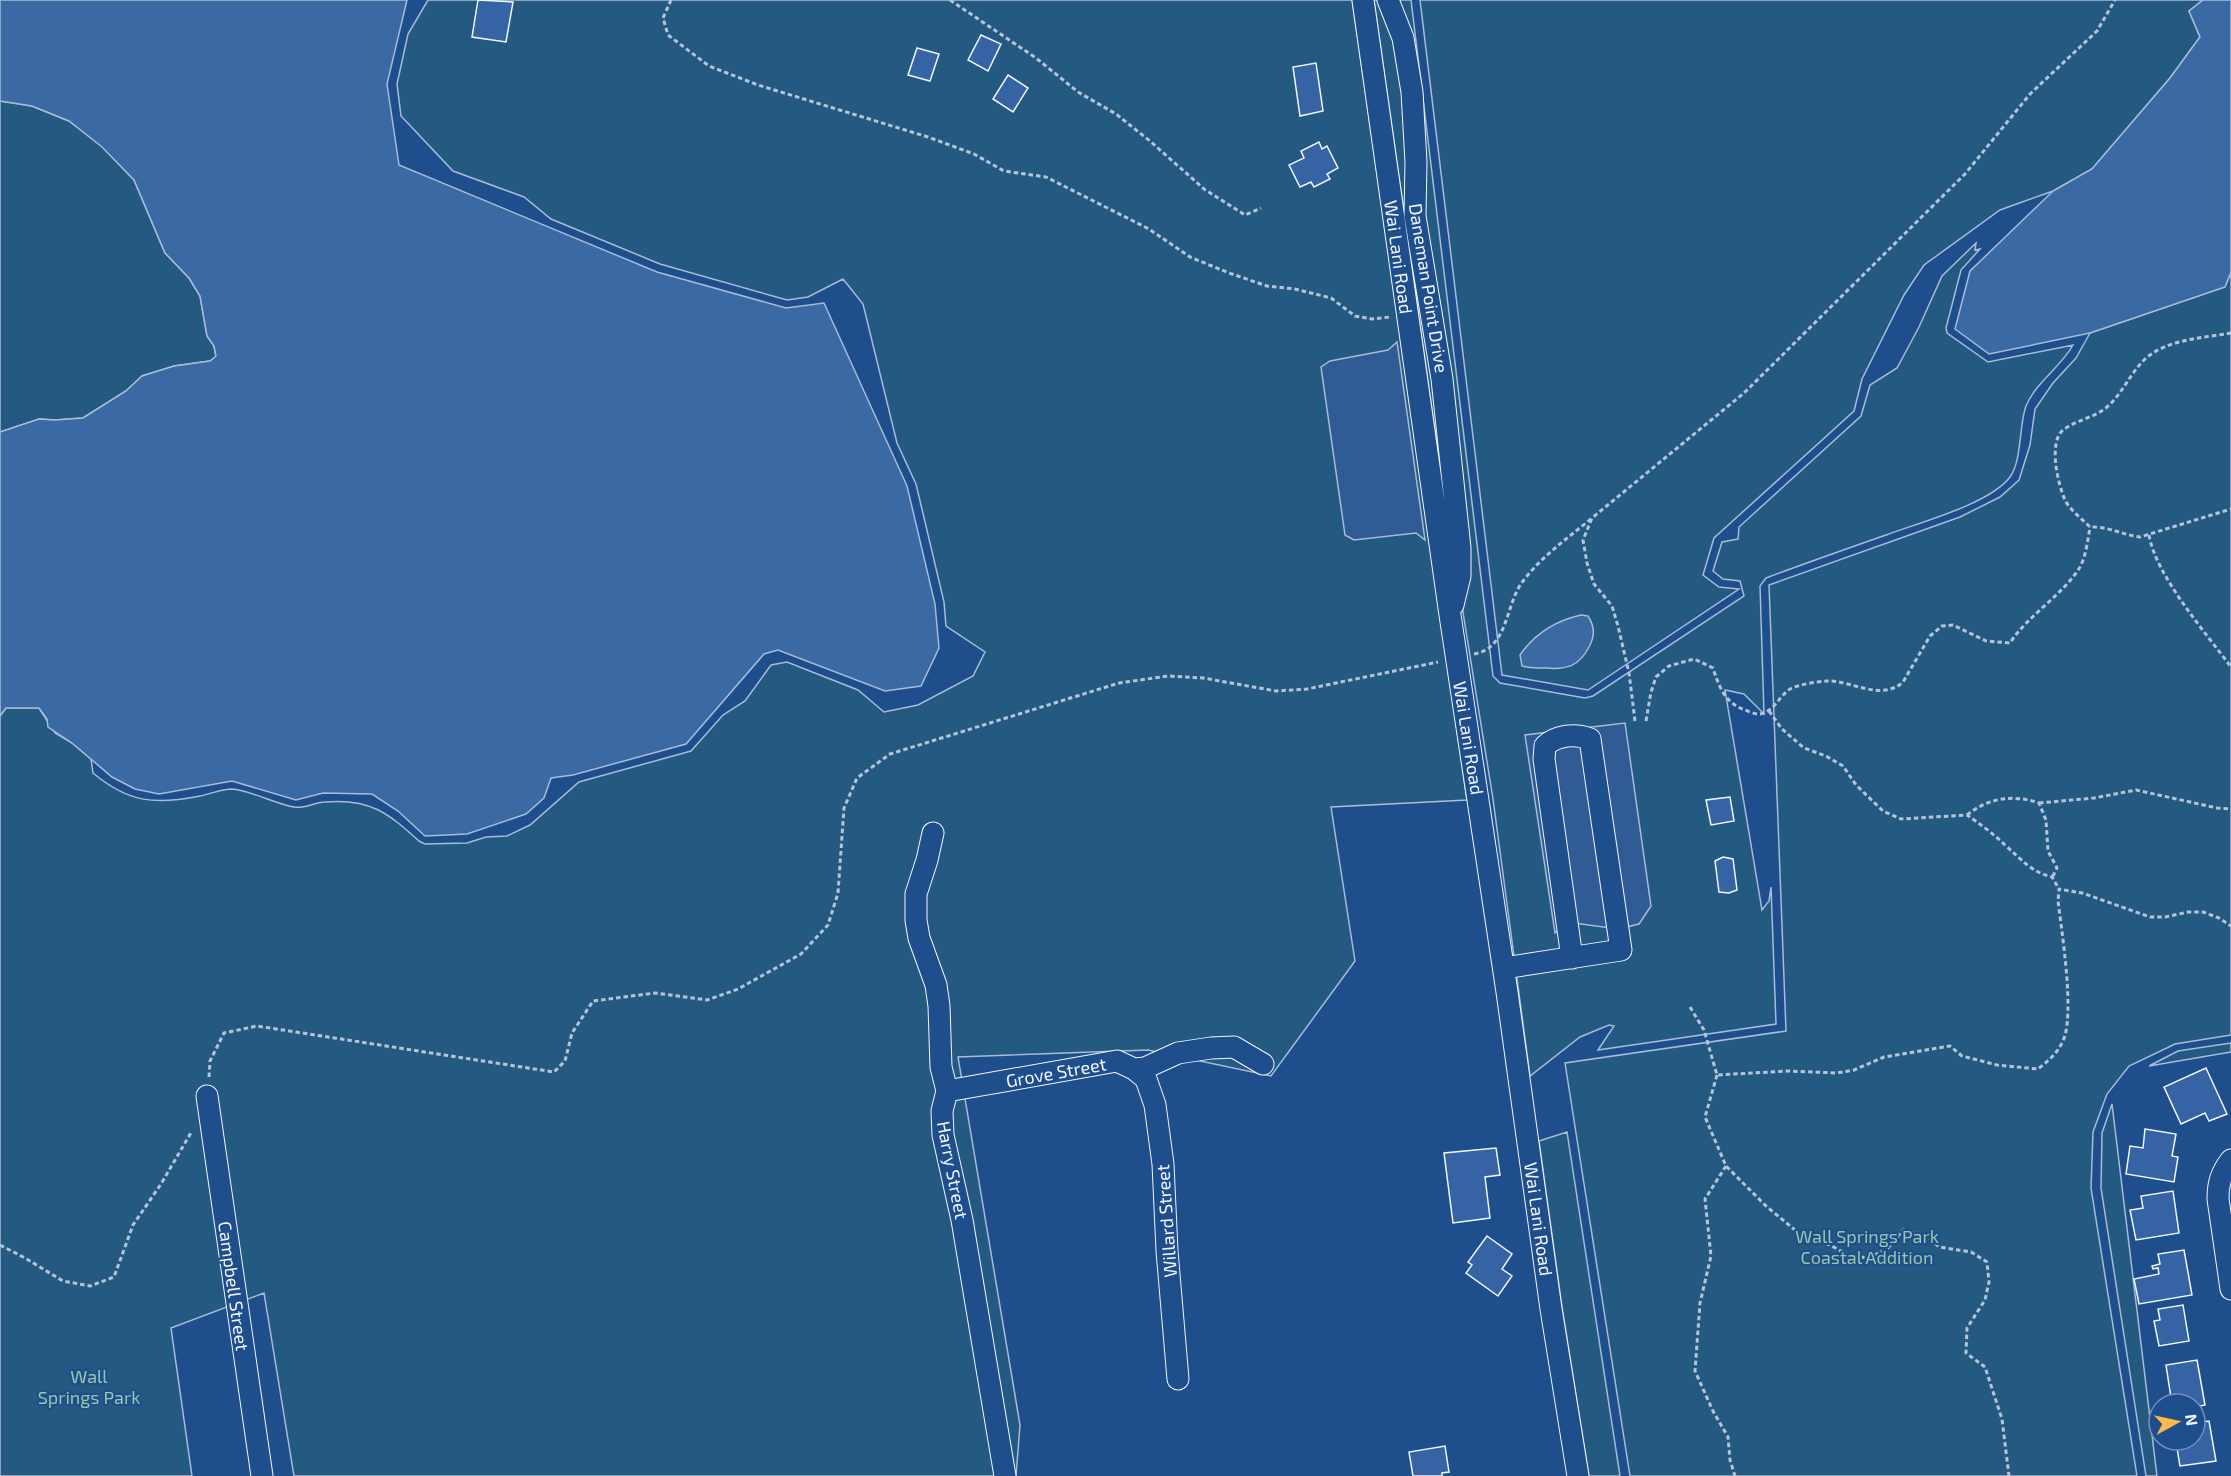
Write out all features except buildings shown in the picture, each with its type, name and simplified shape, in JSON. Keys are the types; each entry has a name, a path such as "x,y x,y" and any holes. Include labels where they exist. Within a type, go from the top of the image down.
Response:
{"street":[{"name":"Wai Lani Road","path":"1363,0 1450,615 1504,968 1551,1309 1578,1476"},
{"name":"Daneman Point Drive","path":"1388,0 1403,38 1412,92 1416,162 1415,216 1442,379 1456,506 1460,576 1450,615"},
{"path":"1504,968 1572,958 1621,950 1590,739 1580,735 1552,739 1545,746 1544,759 1572,958"},
{"name":"Harry Street","path":"933,833 916,894 916,920 919,938 936,985 941,1067 947,1091 942,1112 943,1135 962,1220 1005,1476"},
{"name":"Grove Street","path":"947,1091 1117,1061 1134,1069 1144,1068 1178,1053 1211,1048 1234,1047 1263,1064"},
{"name":"Willard Street","path":"1134,1069 1146,1079 1155,1105 1163,1164 1167,1251 1178,1379"},
{"name":"Campbell Street","path":"207,1096 262,1476"},
{"path":"2231,1160 2222,1171 2218,1186 2231,1289"}],"path":[{"path":"671,0 663,18 668,35 709,66 758,85 928,136 974,154 1004,171 1046,177 1149,229 1190,257 1228,273 1267,286 1295,289 1331,298 1355,316 1372,319 1407,314"},
{"path":"950,0 1036,58 1078,92 1116,114 1204,189 1235,211 1245,215 1261,208"},
{"path":"0,1245 63,1281 90,1286 114,1277 133,1225 197,1124 207,1096 210,1061 224,1033 257,1026 554,1072 565,1061 572,1033 593,1001 655,993 707,1000 738,989 801,954 828,925 838,893 844,808 857,778 890,754 1119,682 1168,676 1203,678 1276,691 1307,689 1478,654 1494,645 1506,623 1521,583 1540,561 1744,393 1965,174 2030,94 2097,32 2115,0"},
{"path":"2231,333 2175,342 2145,359 2111,403 2099,414 2064,429 2056,437 2054,448 2066,501 2090,526 2101,526 2140,537 2231,508"},
{"path":"1592,518 1583,540 1587,563 1594,584 1611,606 1618,626 1629,673 1635,721"},
{"path":"1646,721 1656,677 1669,666 1694,659 1713,668 1721,690 1733,706 1757,714 1769,711 1790,690 1804,685 1828,681 1862,689 1897,688 1903,682 1930,636 1942,626 1953,625 1986,641 2010,643 2016,633 2041,611 2081,565 2090,526"},
{"path":"2149,535 2151,545 2167,577 2231,667"},
{"path":"1769,711 1782,729 1804,748 1826,756 1843,766 1856,785 1883,811 1901,819 1967,815 1979,805 2000,799 2025,798 2039,803 2094,798 2136,790 2231,809"},
{"path":"2039,803 2046,820 2048,850 2057,868 2052,877"},
{"path":"1717,1074 1788,1071 1838,1073 1854,1070 1884,1057 1950,1046 1962,1056 1997,1065 2038,1069 2053,1057 2064,1040 2068,1015 2058,901 2059,889 2052,877 2028,867 2004,843 1967,815"},
{"path":"2059,889 2082,893 2150,917 2203,912 2231,926"},
{"path":"1690,1007 1704,1030 1717,1074 1705,1117 1726,1166 1766,1206 1801,1236 1830,1245 1850,1256 1869,1258 1887,1249 1903,1230 1926,1235 1939,1247 1971,1252 1987,1262 1989,1282 1985,1300 1966,1328 1966,1353 1985,1367 2002,1419 2009,1476"},
{"path":"1726,1166 1705,1199 1711,1256 1700,1303 1695,1371 1728,1437 1730,1460 1735,1476"}],"green space":[{"name":"Wall Springs Park","path":"428,0 1352,0 1467,800 1331,807 1355,961 1271,1076 1148,1050 958,1057 1020,1425 1016,1476 294,1476 264,1293 171,1328 192,1476 0,1476 0,716 6,708 39,708 55,733 72,743 91,759 93,773 119,791 131,796 156,801 184,799 232,789 294,807 325,802 354,802 388,815 425,844 467,843 486,837 507,836 530,825 579,782 691,751 723,715 745,701 771,665 787,662 858,690 884,712 918,705 973,676 985,652 946,626 944,602 916,484 897,443 863,304 843,279 808,297 787,300 660,264 551,219 524,197 453,171 401,116 397,84 408,34"},
{"path":"1374,0 1411,0 1493,676 1500,683 1585,698 1593,696 1744,596 1740,581 1723,579 1713,571 1722,542 1738,539 1739,527 1861,416 1870,385 1897,368 1942,276 1976,243 1975,250 1980,249 1961,270 1946,328 1947,333 1988,362 2073,345 2030,397 2024,414 2017,462 2010,477 2000,487 1987,496 1952,512 1766,578 1760,586 1764,714 1744,694 1725,690 1762,910 1769,901 1771,887 1776,1024 1598,1050 1614,1026 1609,1025 1580,1037 1530,1076 1493,799 1461,600 1459,600"},
{"path":"1420,0 2203,0 2189,11 2200,37 2170,78 2092,169 2053,191 2000,210 1924,265 1904,295 1862,379 1854,411 1714,538 1703,575 1719,587 1739,589 1588,690 1502,675"},
{"path":"0,101 32,106 69,121 102,146 134,180 165,253 189,278 200,296 207,336 214,346 216,357 210,361 174,366 142,376 126,391 83,418 39,419 0,432"},
{"name":"Wall Springs Park Coastal Addition","path":"2231,272 2231,1035 2175,1044 2129,1066 2107,1094 2093,1132 2091,1188 2137,1476 1630,1476 1565,1063 1786,1031 1769,585 1960,517 2000,497 2019,480 2030,445 2035,409 2053,383 2076,358 2090,333 2225,287"},
{"path":"2231,1043 2231,1052 2149,1066 2178,1051"},
{"path":"2112,1104 2147,1393 2147,1452 2154,1452 2157,1476 2146,1476 2101,1188 2102,1133"},
{"path":"1567,1132 1620,1476 1589,1476 1562,1307 1539,1141"}],"shaded area":[{"path":"0,0 407,0 387,84 399,165 657,272 786,308 824,303 907,486 935,604 939,648 921,686 885,691 778,650 764,654 686,744 573,775 551,778 544,798 526,814 467,834 425,836 398,811 372,794 323,793 296,800 232,781 159,794 135,789 112,777 72,743 48,727 47,719 39,708 6,708 0,716 0,432 39,419 83,418 126,391 142,376 174,366 210,361 216,356 214,346 207,336 200,296 189,278 165,253 134,180 102,147 69,121 32,106 0,101"},
{"path":"2203,0 2231,0 2231,272 2225,287 2090,333 1989,354 1955,329 1970,271 2053,191 2092,169 2170,78 2200,37 2189,11"},
{"path":"1397,342 1425,540 1416,533 1354,540 1345,535 1321,367 1330,361 1388,350"},
{"path":"1581,615 1588,616 1592,624 1593,635 1591,643 1577,663 1560,668 1522,666 1520,655 1532,640 1554,624"},
{"path":"1625,723 1651,906 1639,924 1618,929 1567,922 1555,933 1525,735"}]}
